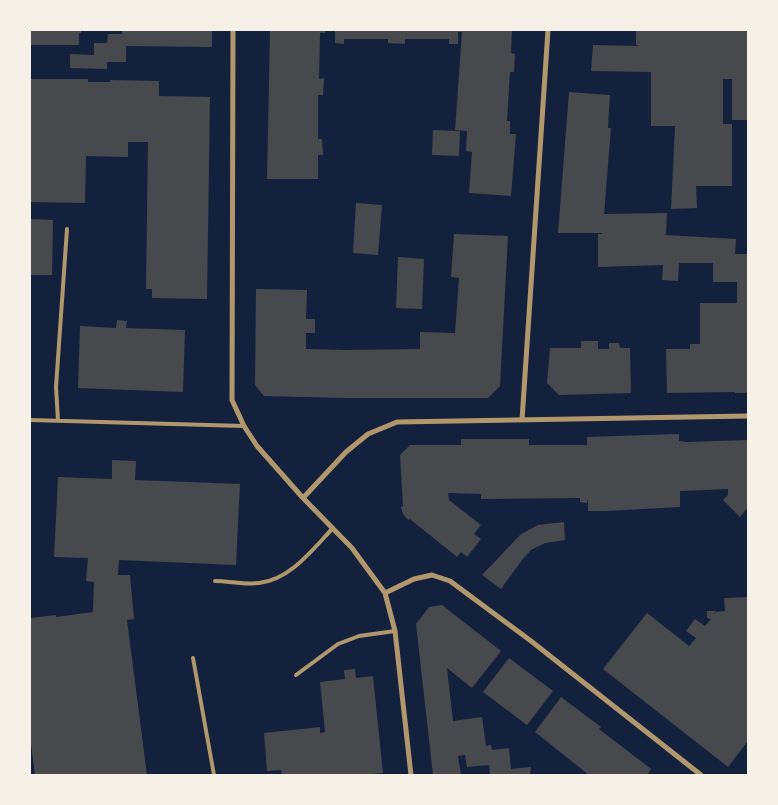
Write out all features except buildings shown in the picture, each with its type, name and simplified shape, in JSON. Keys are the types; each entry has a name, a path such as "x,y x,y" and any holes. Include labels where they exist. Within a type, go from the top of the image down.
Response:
{"street":[{"path":"233,30 232,400 256,446 352,548 385,593 395,631 411,775"},
{"path":"522,420 548,30"},
{"path":"303,498 346,452 368,434 397,422 748,416"},
{"path":"385,593 414,579 432,576 450,581 530,640 701,775"}],"lane":[{"path":"58,421 56,387 67,229"},
{"path":"30,420 244,426"},
{"path":"216,581 259,583 279,577 299,564 333,528"},
{"path":"296,675 338,644 360,636 395,631"},
{"path":"193,658 214,775"}]}
